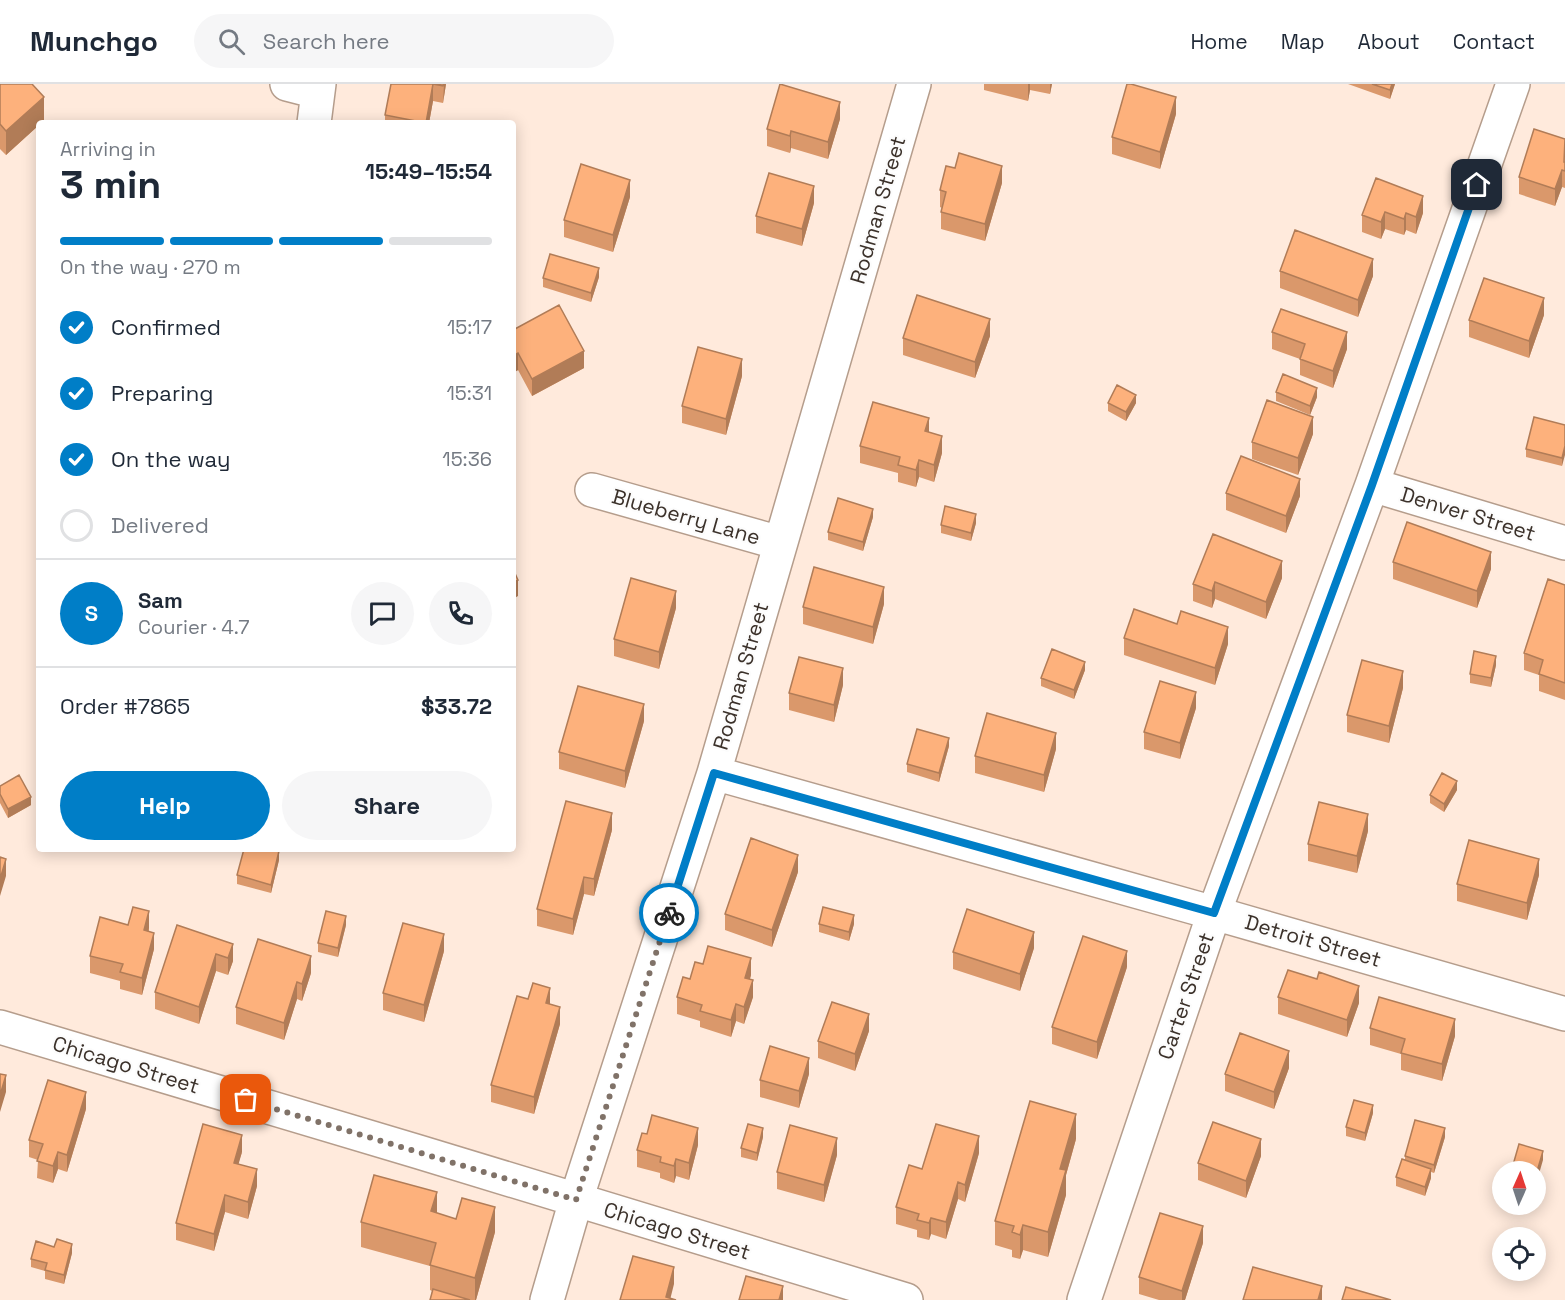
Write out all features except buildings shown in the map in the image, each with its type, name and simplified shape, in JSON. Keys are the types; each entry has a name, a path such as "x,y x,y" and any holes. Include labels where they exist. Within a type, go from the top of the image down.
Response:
{"street":[{"name":"Rodman Street","path":"548,1300 576,1200 714,773 914,84"},
{"name":"Carter Street","path":"1084,1300 1214,913 1372,485 1513,84"},
{"name":"Denver Street","path":"1372,485 1565,543"},
{"name":"Blueberry Lane","path":"592,490 780,543"},
{"name":"Detroit Street","path":"714,773 1565,1014"},
{"name":"Chicago Street","path":"0,1027 906,1300"}],"way so far":[{"path":"246,1100 576,1200 669,913"}],"route":[{"path":"669,913 714,773 1214,913 1372,485 1477,185"}]}
